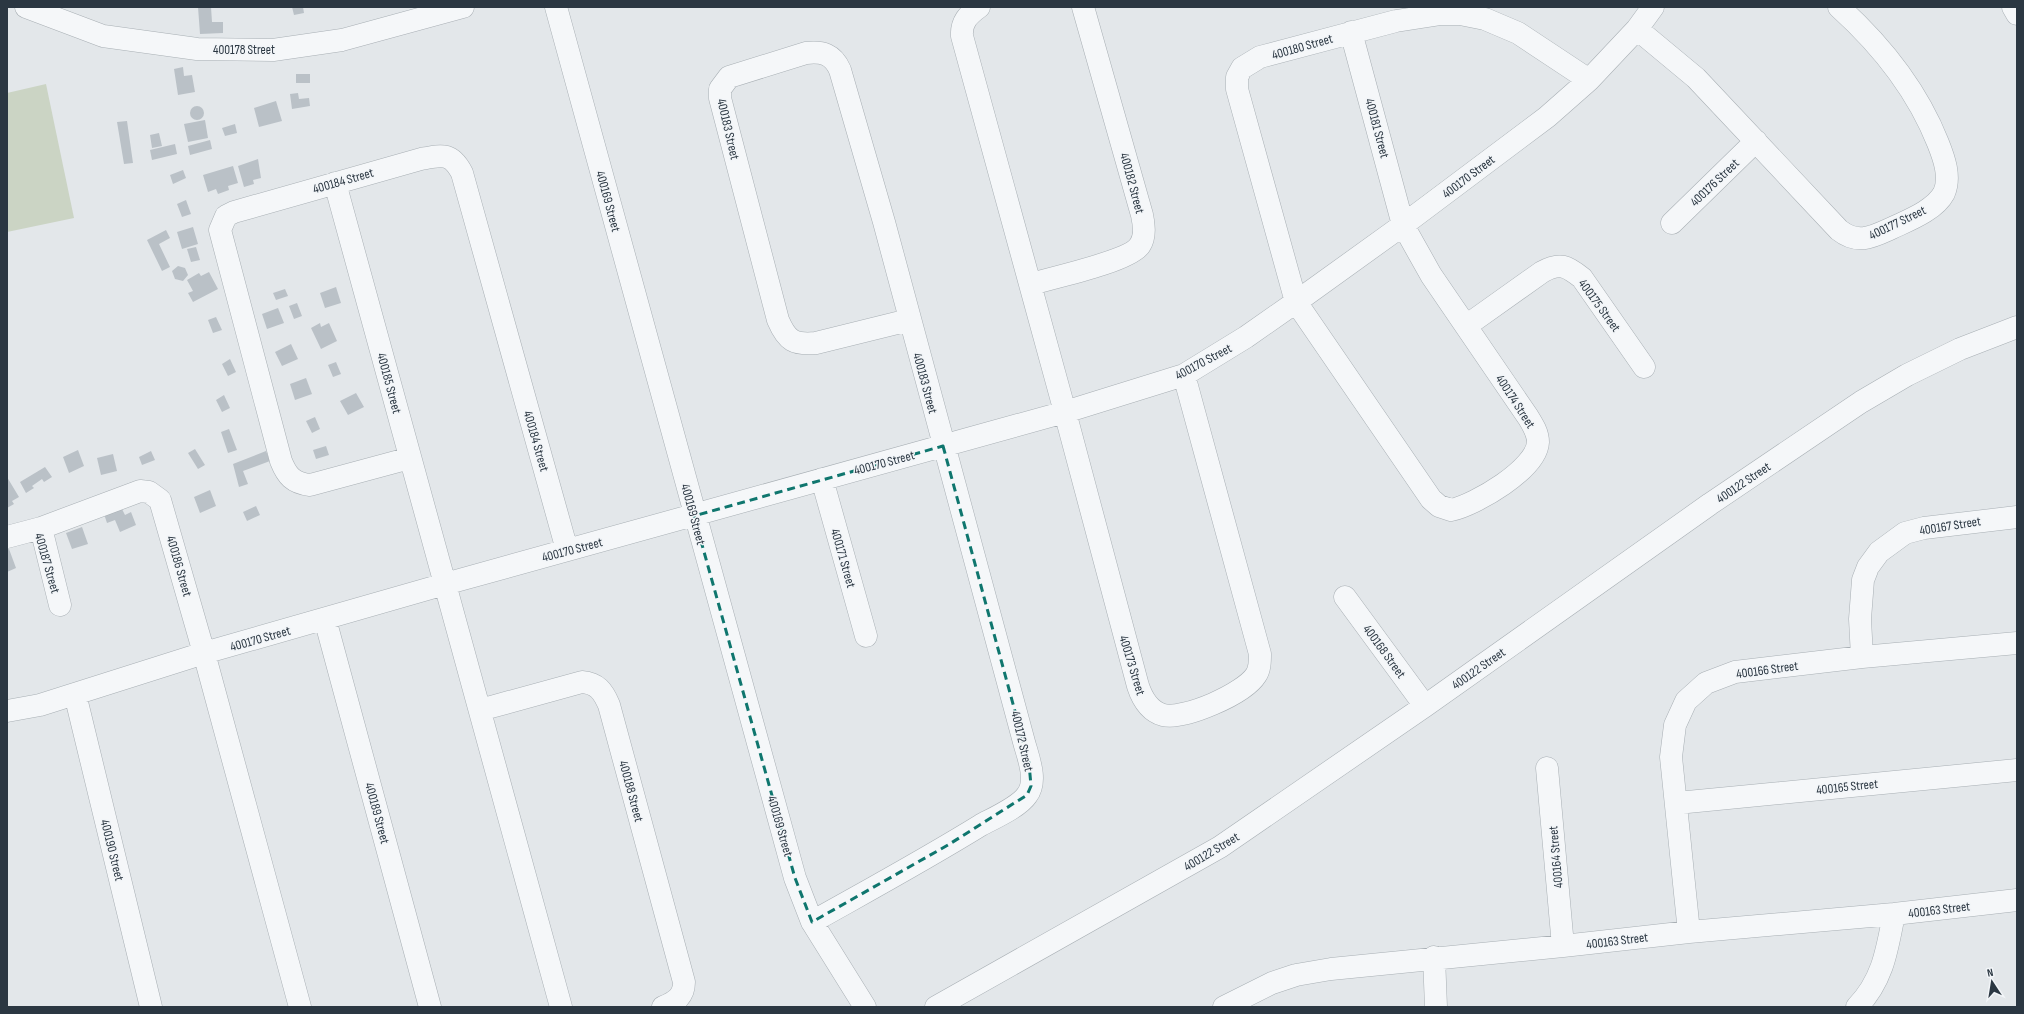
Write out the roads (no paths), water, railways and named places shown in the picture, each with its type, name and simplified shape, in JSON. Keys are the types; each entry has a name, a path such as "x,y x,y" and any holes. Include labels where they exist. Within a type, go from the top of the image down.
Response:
{"street":[{"name":"400178 Street","path":"26,7 103,36 197,49 273,50 342,40 463,7"},
{"name":"400169 Street","path":"556,7 694,516 789,857 803,901 812,922 865,1007"},
{"path":"979,7 968,15 964,23 962,36 1065,412"},
{"name":"400182 Street","path":"1030,284 1120,259 1135,251 1141,245 1143,236 1144,227 1142,215 1083,7"},
{"name":"400170 Street","path":"7,711 40,705 204,653 445,584 1065,412 1184,374 1246,337 1296,302 1403,225 1547,117 1589,80 1637,29 1653,7"},
{"name":"400177 Street","path":"1637,29 1696,78 1839,230 1853,238 1863,239 1876,235 1908,220 1940,200 1945,191 1946,170 1944,157 1928,119 1914,93 1896,68 1873,41 1839,7"},
{"path":"2013,7 2017,14"},
{"name":"400180 Street","path":"1296,302 1237,89 1237,77 1242,68 1260,57 1351,32 1422,16 1441,14 1466,15 1485,19 1518,33 1589,80"},
{"name":"400181 Street","path":"1351,32 1403,225"},
{"name":"400183 Street","path":"909,320 839,338 800,344 788,337 781,329 720,98 720,89 729,77 806,53 824,53 837,62 884,222 943,446"},
{"name":"400176 Street","path":"1672,223 1756,141"},
{"name":"400184 Street","path":"410,458 338,479 310,485 299,484 286,473 269,415 220,230 226,216 234,212 335,182 432,157 446,157 456,162 462,173 567,550"},
{"name":"400185 Street","path":"335,182 445,584"},
{"name":"400174 Street","path":"1296,302 1431,499 1439,506 1451,510 1480,500 1501,486 1534,455 1538,444 1538,436 1532,423 1431,275 1403,225"},
{"name":"400175 Street","path":"1466,326 1542,272 1556,266 1571,269 1582,278 1644,367"},
{"name":"400122 Street","path":"936,1007 1220,847 1425,706 1710,504 1861,402 1907,375 1960,349 2017,326"},
{"name":"400173 Street","path":"1065,412 1142,699 1152,709 1162,715 1173,716 1200,709 1227,698 1245,687 1256,676 1260,654 1184,374"},
{"name":"400172 Street","path":"812,922 1016,805 1027,795 1031,786 1030,763 943,446"},
{"name":"400171 Street","path":"822,479 866,636"},
{"name":"400186 Street","path":"41,528 140,491 149,492 155,496 163,508 204,653"},
{"name":"400167 Street","path":"1862,657 1860,619 1863,580 1868,567 1879,552 1906,533 1924,528 2017,517"},
{"name":"400187 Street","path":"7,537 41,528 60,605"},
{"path":"445,584 561,1007"},
{"name":"400168 Street","path":"1345,596 1425,706"},
{"name":"400189 Street","path":"325,619 430,1007"},
{"name":"400166 Street","path":"1689,932 1677,803 1671,757 1675,725 1686,701 1706,683 1735,672 1862,657 2017,643"},
{"path":"204,653 300,1007"},
{"name":"400188 Street","path":"480,710 582,682 594,684 604,694 609,705 684,982 684,991 678,1000 664,1007"},
{"name":"400190 Street","path":"75,694 151,1007"},
{"name":"400164 Street","path":"1547,768 1563,946"},
{"name":"400165 Street","path":"1677,803 2017,770"},
{"name":"400163 Street","path":"1224,1007 1272,983 1296,975 1332,969 1434,957 1894,914 2017,900"},
{"path":"1856,1007 1868,994 1881,971 1894,914"},
{"path":"1434,957 1436,1007"}]}
